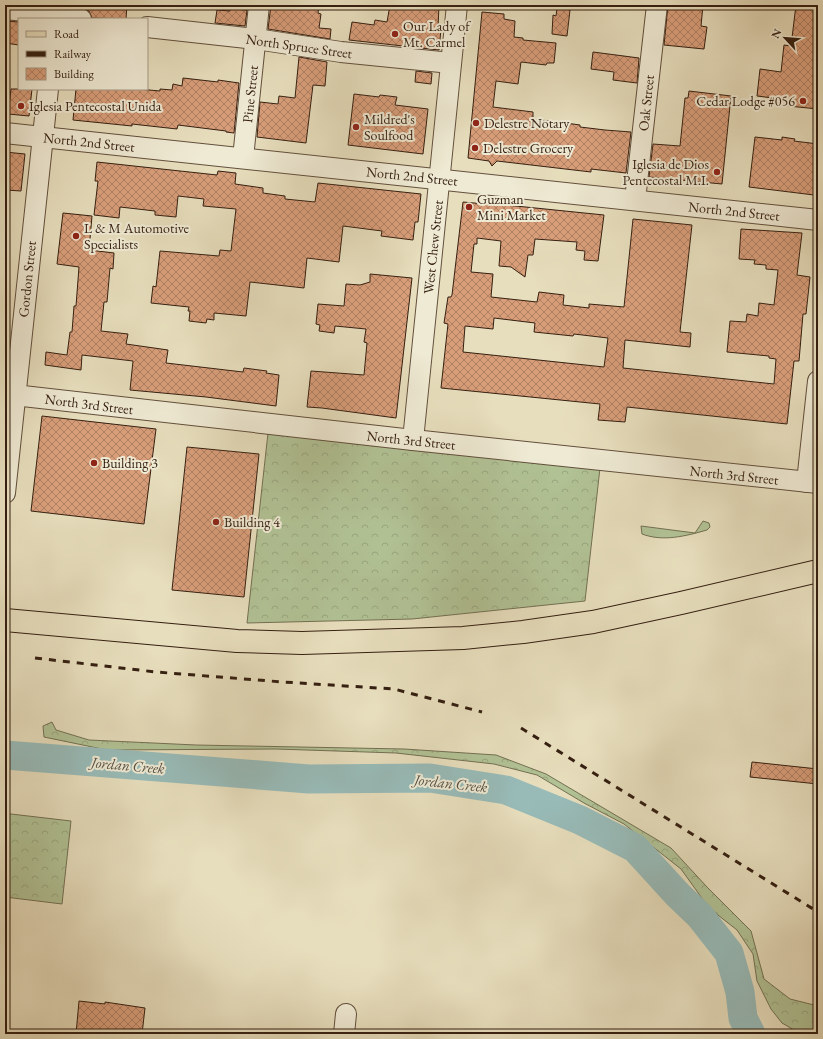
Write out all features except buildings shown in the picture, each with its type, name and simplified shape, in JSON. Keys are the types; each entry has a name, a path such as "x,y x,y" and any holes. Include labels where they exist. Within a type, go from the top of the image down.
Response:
{"main road":[{"path":"5,620 237,641 302,643 463,638 523,632 594,622 818,571"}],"street":[{"name":"Pine Street","path":"242,158 259,5"},
{"name":"West Chew Street","path":"413,440 457,5"},
{"name":"Oak Street","path":"635,200 657,5"},
{"path":"5,9 56,13 77,18"},
{"name":"North Spruce Street","path":"148,27 256,39 341,52 451,63"},
{"name":"Gordon Street","path":"5,493 10,394 48,90"},
{"name":"North 2nd Street","path":"5,133 818,220"},
{"path":"813,483 818,381"},
{"name":"North 3rd Street","path":"10,394 120,408 813,483"},
{"path":"344,1034 346,1014"}],"green space":[{"path":"268,433 600,468 585,601 412,619 247,623"},
{"path":"703,521 709,523 710,527 707,530 695,533"},
{"path":"641,526 695,533 666,538 658,538 642,534"},
{"path":"52,722 56,730 89,740 196,745 404,749 496,755 546,774 671,848 751,931 764,979 790,999 818,1006 818,1034 801,1034 782,1023 771,1009 757,981 753,954 737,930 709,908 681,869 624,824 584,803 537,775 494,764 396,753 276,749 107,750 44,737 43,726"},
{"path":"11,814 71,821 62,904 5,897 5,817"}],"waterway":[{"name":"Jordan Creek","path":"5,755 309,779 430,778 506,790 580,820 635,848 677,894 700,916 729,953 740,992 743,1018 751,1034"}],"railway":[{"path":"35,658 156,672 394,689 482,712"},
{"path":"521,728 818,912"}],"place":[{"name":"Our Lady of Mt. Carmel","path":"395,34"},
{"name":"Cedar Lodge #056","path":"803,101"},
{"name":"Iglesia Pentecostal Unida","path":"21,106"},
{"name":"Delestre Notary","path":"476,123"},
{"name":"Mildred's Soulfood","path":"356,127"},
{"name":"Delestre Grocery","path":"475,148"},
{"name":"Iglesia de Dios Pentecostal M.I.","path":"717,172"},
{"name":"Guzman Mini Market","path":"469,207"},
{"name":"L & M Automotive Specialists","path":"76,236"},
{"name":"Building 3","path":"94,463"},
{"name":"Building 4","path":"216,522"}]}
